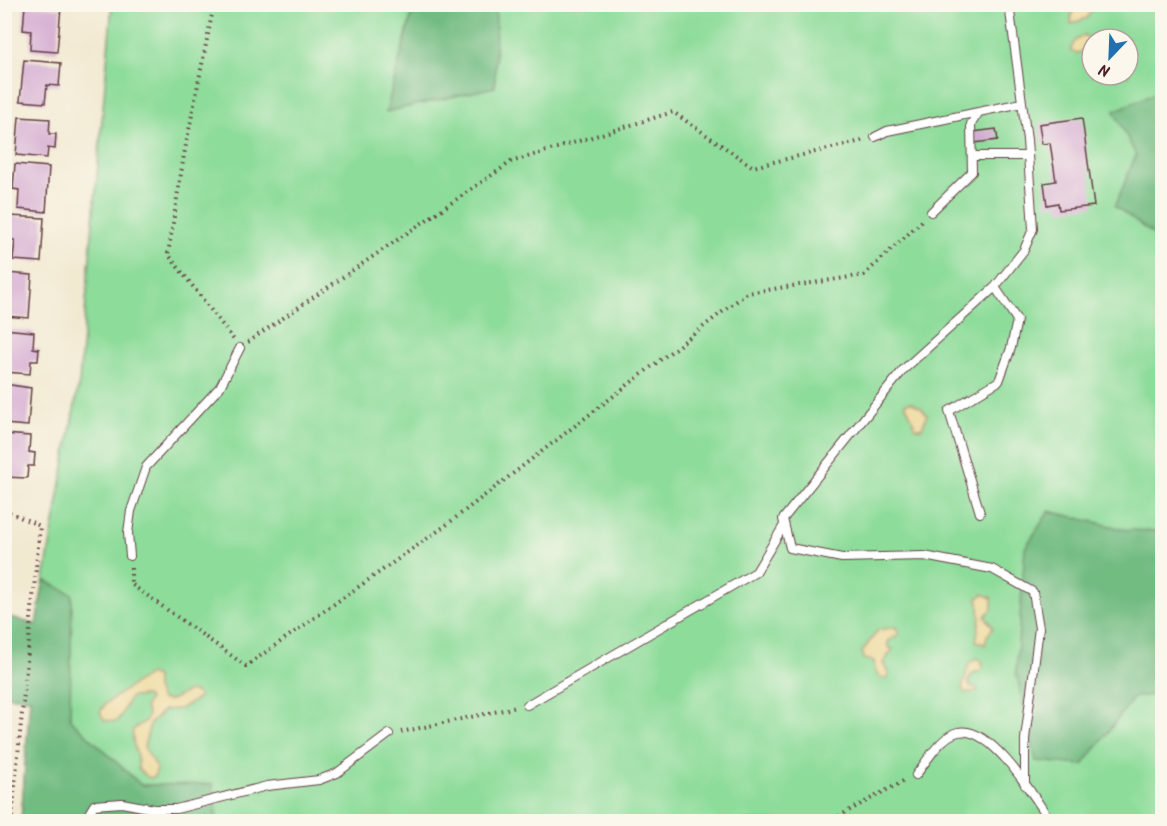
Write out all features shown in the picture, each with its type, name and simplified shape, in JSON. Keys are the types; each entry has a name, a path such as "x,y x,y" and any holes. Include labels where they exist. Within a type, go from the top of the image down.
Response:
{"lane":[{"path":"937,4 1011,5 1033,229 1024,250 995,287 903,370 783,519 790,548 842,558 924,556 992,569 1033,591 1039,628 1025,738 1025,785"},
{"path":"875,137 886,131 1022,104"},
{"path":"931,212 972,172 971,124 979,112"},
{"path":"972,156 1026,156"},
{"path":"980,513 949,411 999,381 1011,348 1017,320 995,287"},
{"path":"130,556 128,533 131,511 146,467 220,387 240,348"},
{"path":"527,705 756,572 784,525"},
{"path":"916,775 949,736 965,732 987,741 998,751 1051,822"},
{"path":"93,822 88,816 94,805 106,802 154,810 176,809 267,786 319,780 336,773 389,734"}],"path":[{"path":"214,4 184,155 168,254 240,348 512,162 673,112 753,167 875,137"},
{"path":"130,556 131,584 246,666 445,526 747,293 864,275 931,212"},
{"path":"4,510 40,526 12,817 4,819"},
{"path":"389,734 527,705"},
{"path":"828,822 916,775"}],"green space":[{"path":"112,5 1162,5 1162,821 21,822 36,625 79,382"},
{"path":"414,5 496,5 495,87 386,112"},
{"path":"1162,90 1162,241 1115,206 1136,155 1114,111"},
{"path":"1049,511 1127,530 1162,531 1162,694 1134,697 1083,765 1036,761 1016,672 1025,548"},
{"path":"44,580 72,594 70,719 141,785 213,784 217,821 21,821 30,698 5,696 4,615 36,625"}],"sand":[{"path":"1081,5 1094,5 1087,18 1071,24 1071,14"},
{"path":"1080,38 1079,53 1070,51 1075,41"},
{"path":"911,402 922,408 927,415 922,428 916,428 905,403"},
{"path":"983,594 992,598 992,609 985,616 993,628 987,636 985,645 976,641 980,618 978,598"},
{"path":"896,627 899,635 888,641 888,647 893,649 883,663 889,674 887,678 879,677 875,671 874,661 863,659 862,652 878,630"},
{"path":"978,658 983,663 981,671 973,673 968,681 971,688 976,687 978,691 965,693 962,688 969,663"},
{"path":"149,674 156,677 156,688 161,700 171,700 189,691 197,693 199,698 180,709 164,710 150,724 144,747 157,768 154,777 149,778 138,769 132,735 133,730 146,720 148,715 145,707 149,699 145,696 131,697 115,722 104,720 100,712 105,704"}],"building":[{"path":"25,5 61,8 57,52 30,50 31,31 23,30"},
{"path":"24,60 61,63 59,86 47,85 45,103 20,101"},
{"path":"19,117 50,119 49,134 56,134 55,149 48,148 47,158 16,155"},
{"path":"1082,118 1094,206 1059,210 1058,203 1047,205 1044,183 1056,181 1050,143 1042,144 1039,124"},
{"path":"996,129 998,140 974,143 973,132"},
{"path":"15,164 49,167 46,212 18,209 19,190 13,189"},
{"path":"10,216 44,218 41,262 13,260 15,240 8,240"},
{"path":"5,273 32,275 29,318 4,316"},
{"path":"4,329 34,332 33,348 39,349 38,361 31,361 30,374 4,372"},
{"path":"4,384 31,388 28,426 4,424"},
{"path":"4,434 30,436 29,452 35,453 34,466 28,466 27,478 4,477"},
{"path":"4,754 11,755 8,784 4,784"}]}
